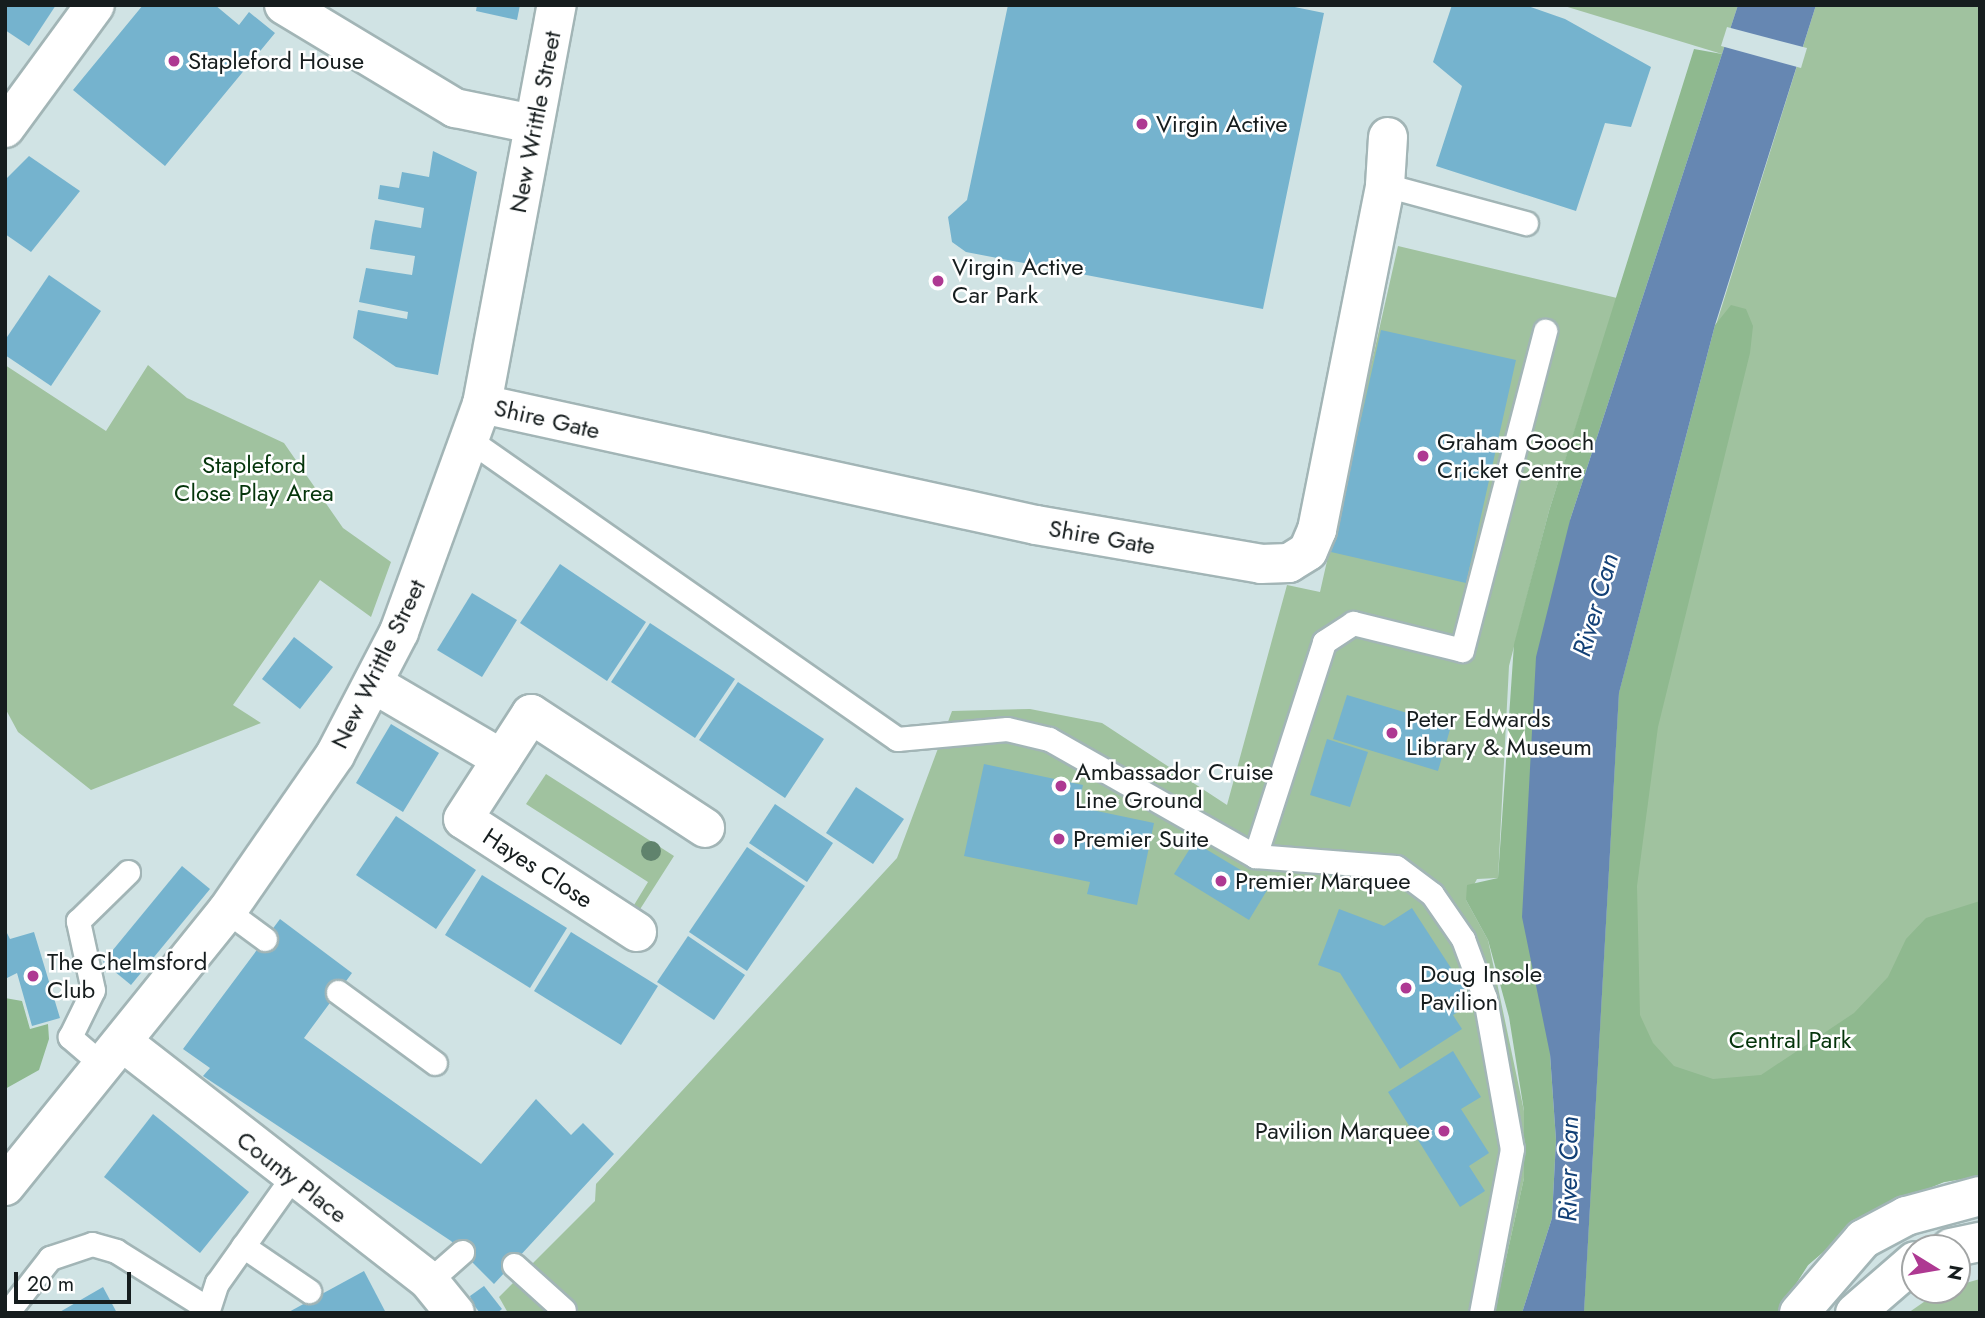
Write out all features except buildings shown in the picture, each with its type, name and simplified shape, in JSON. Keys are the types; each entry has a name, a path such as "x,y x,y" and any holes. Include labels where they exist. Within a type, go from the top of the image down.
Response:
{"street":[{"path":"11,109 95,5"},
{"path":"284,5 455,108 533,124"},
{"name":"New Writtle Street","path":"5,1186 116,1056 227,911 335,755 374,684 471,441 482,404 557,5"},
{"name":"Shire Gate","path":"482,404 1036,525 1261,564 1289,563 1308,551 1317,530 1385,185 1388,137"},
{"path":"374,684 502,759"},
{"name":"Hayes Close","path":"637,932 463,819 531,714 705,828"},
{"name":"County Place","path":"116,1056 291,1179 429,1281 455,1313"},
{"path":"1800,1313 1863,1239 1906,1216 1980,1196"},
{"path":"1855,1313 1901,1273"}],"lane":[{"path":"1385,185 1526,223"},
{"path":"1255,856 1324,642 1353,624 1462,650 1545,331"},
{"path":"471,441 897,739 1007,729 1049,739 1255,856 1396,867 1432,894 1464,939 1485,998 1512,1149 1481,1313"},
{"path":"116,1056 70,1037 93,990 78,921 128,872"},
{"path":"227,911 265,939"},
{"path":"338,992 435,1063"},
{"path":"7,1313 50,1258 92,1244 116,1251 207,1310 243,1246 291,1179"},
{"path":"243,1246 309,1291"},
{"path":"429,1281 462,1252"},
{"path":"514,1265 564,1310"}],"green space":[{"path":"1561,5 1738,5 1722,54"},
{"name":"Central Park","path":"1816,5 1980,5 1980,1176 1944,1182 1870,1212 1808,1265 1777,1313 1584,1313 1619,693 1716,325"},
{"path":"1694,49 1722,54 1570,520 1550,1054 1556,1140 1552,1218 1522,1313 1494,1313 1524,1178 1524,1111 1509,1017 1488,940 1466,900 1467,885 1498,878 1514,644 1549,511"},
{"name":"Ambassador Cruise Line Ground","path":"1398,246 1617,298 1549,511 1509,666 1498,878 1477,879 1466,900 1488,940 1524,1111 1524,1178 1494,1313 508,1313 499,1297 595,1201 596,1184 897,858 952,711 1030,709 1102,723 1227,805 1287,585 1320,592"},
{"path":"1731,305 1746,309 1753,326 1750,353 1658,727 1637,886 1640,1015 1653,1043 1674,1066 1713,1079 1761,1075 1854,1013 1888,977 1906,939 1926,918 1980,901 1980,1176 1944,1182 1870,1212 1808,1265 1777,1313 1584,1313 1619,693 1715,325"},
{"name":"Stapleford Close Play Area","path":"5,365 106,431 148,365 187,398 284,443 343,528 391,562 371,617 320,580 233,705 261,723 91,790 18,732 5,708"},
{"path":"546,774 674,856 637,914 631,910 648,882 526,804"},
{"path":"5,998 22,1001 30,1029 48,1024 49,1039 39,1070 5,1089"},
{"path":"1980,1279 1980,1313 1908,1313 1921,1304 1971,1304 1971,1282"}],"water":[{"name":"River Can","path":"1738,5 1816,5 1715,325 1619,693 1584,1313 1522,1313 1552,1218 1556,1140 1550,1054 1522,917 1536,657 1570,520"}],"pier":[{"path":"1727,27 1807,48 1801,68 1721,46"}],"place":[{"name":"Stapleford House","path":"174,61"},
{"name":"Virgin Active","path":"1142,124"},
{"name":"Virgin Active Car Park","path":"938,281"},
{"name":"Graham Gooch Cricket Centre","path":"1423,456"},
{"name":"Peter Edwards Library & Museum","path":"1392,733"},
{"name":"Ambassador Cruise Line Ground","path":"1061,786"},
{"name":"Premier Suite","path":"1059,839"},
{"name":"Premier Marquee","path":"1221,881"},
{"name":"The Chelmsford Club","path":"33,976"},
{"name":"Doug Insole Pavilion","path":"1406,988"},
{"name":"Pavilion Marquee","path":"1444,1131"}]}
